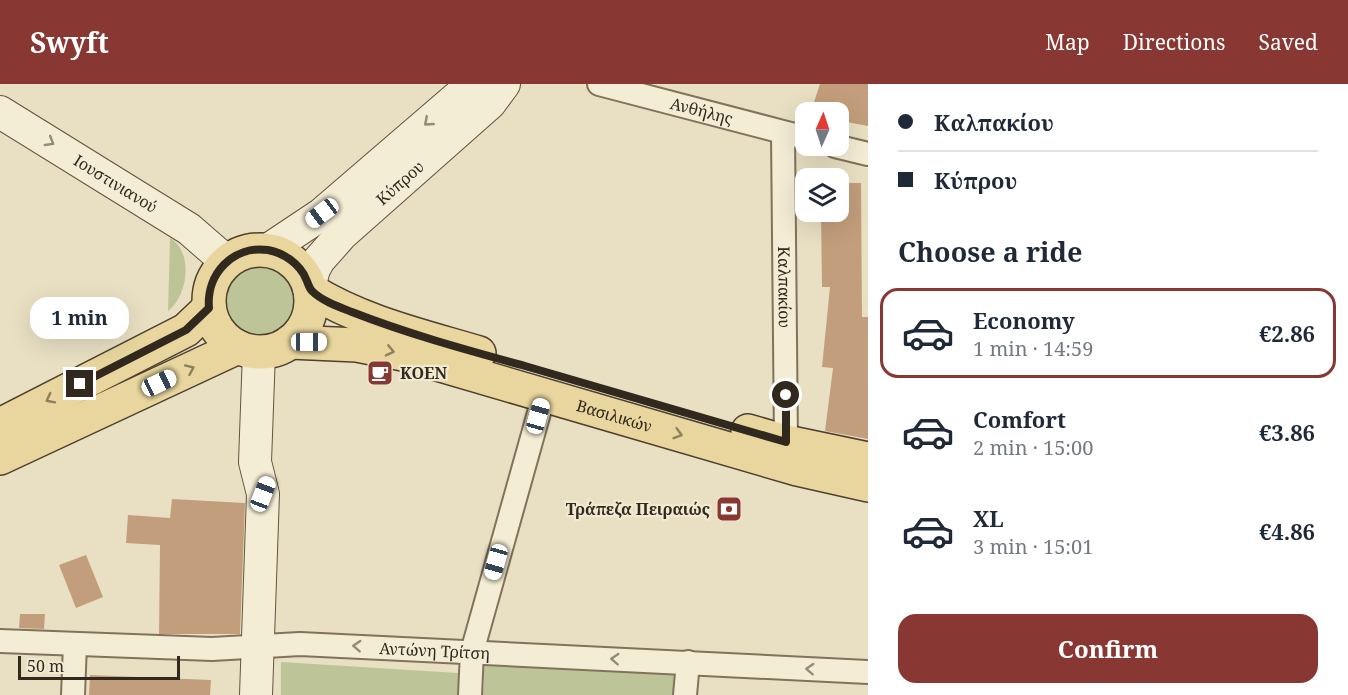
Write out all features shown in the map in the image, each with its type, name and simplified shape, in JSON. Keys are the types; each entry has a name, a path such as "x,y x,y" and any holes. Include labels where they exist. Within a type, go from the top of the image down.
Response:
{"main road":[{"path":"0,458 267,347 300,333 309,316 311,303 310,289 304,274 282,255 268,250 246,252 227,262 217,273 211,286 209,308 213,321 221,334 267,347"},
{"name":"Βασιλικών","path":"310,289 339,307 390,326 786,442 868,459"},
{"path":"0,425 186,330 209,308"},
{"name":"Βασιλικών","path":"267,347 328,342 382,350 797,469 868,485"}],"street":[{"name":"Κύπρου","path":"268,250 322,213 473,84"},
{"name":"Κύπρου","path":"310,289 314,269 319,260 342,234 490,103 504,84"},
{"name":"Ανθήλης","path":"599,84 795,136"},
{"name":"Ιουστινιανού","path":"0,112 189,229 227,262"},
{"name":"Καλπακίου","path":"783,133 786,442"},
{"path":"849,149 868,154"},
{"path":"256,695 263,494 273,465 267,347"},
{"path":"471,695 471,652 544,395"},
{"name":"Αντώνη Τρίτση","path":"0,641 212,649 300,644 868,672"},
{"path":"74,695 75,644"},
{"path":"685,695 688,662"}],"green space":[{"path":"170,238 183,253 186,274 180,295 168,311"},
{"path":"259,264 279,270 289,280 295,300 289,320 279,330 259,336 239,330 229,320 223,300 229,280 239,270"},
{"path":"281,662 458,673 458,695 281,695"},
{"path":"484,665 675,674 673,695 483,695"}],"building":[{"path":"820,84 868,84 868,126 849,122 849,102 814,102"},
{"path":"849,183 861,183 862,317 868,317 868,439 825,431 833,368 822,367 830,287 822,287 821,222 849,222"},
{"path":"172,499 245,503 240,634 159,634 160,545 126,543 128,515 170,518"},
{"path":"86,555 103,597 76,608 59,565"},
{"path":"20,614 45,614 44,629 19,628"},
{"path":"90,675 211,680 210,695 89,695"}],"place":[{"name":"KOEN","path":"380,373"},
{"name":"Τράπεζα Πειραιώς","path":"729,509"}],"route":[{"path":"80,384 186,330 209,308 209,293 213,279 221,267 239,254 254,250 268,250 282,255 300,268 310,290 332,304 365,317 447,344 786,442 786,395"}]}
